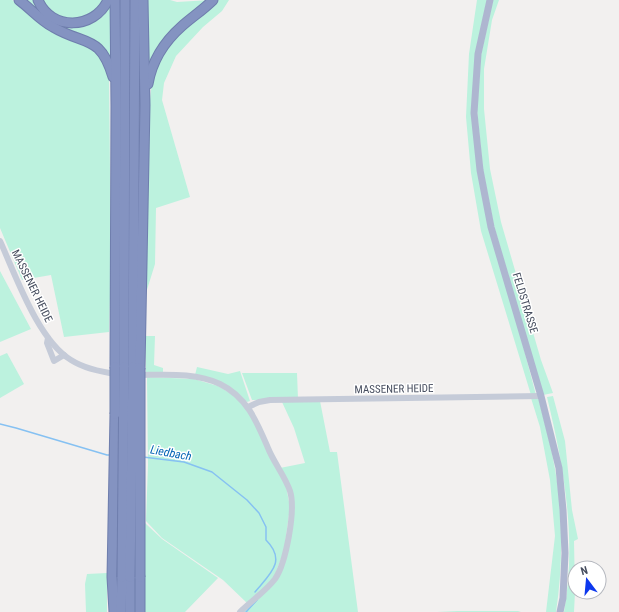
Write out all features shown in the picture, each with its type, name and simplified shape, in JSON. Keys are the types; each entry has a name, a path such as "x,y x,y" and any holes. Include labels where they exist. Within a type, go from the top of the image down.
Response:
{"highway":[{"path":"20,0 53,28 88,41 98,48 109,64 114,80 140,577 140,612"},
{"path":"38,0 46,12 56,18 66,23 79,23 93,18 102,10 108,0"},
{"path":"115,0 116,106"},
{"path":"125,0 128,367"},
{"path":"130,612 126,577 128,367 136,0"},
{"path":"143,0 145,105"},
{"path":"114,612 112,577 128,367 145,105 148,81 156,58 169,38 182,25 205,8 212,0"},
{"path":"121,612 126,577"}],"main road":[{"name":"FELDSTRASSE","path":"490,0 478,54 474,113 480,170 491,227 541,396 559,468 565,553 560,612"}],"street":[{"name":"MASSENER HEIDE","path":"0,241 30,308 48,338 64,355 78,364 104,373 127,375 183,375 210,380 231,390 248,407 270,454 288,486 292,507 286,552 279,570 267,588 240,612"},
{"name":"MASSENER HEIDE","path":"48,338 47,343 54,361 64,355"},
{"name":"MASSENER HEIDE","path":"248,407 259,402 270,400 541,396"}],"green space":[{"path":"0,0 12,0 98,52 109,76 111,266 109,332 64,337 51,275 22,280 0,228"},
{"path":"22,0 37,0 45,13 80,24 113,0 114,67 107,55 65,31"},
{"path":"42,0 105,0 90,14 82,18 74,19 65,18 57,14"},
{"path":"145,0 170,0 177,2 210,0 180,24 148,76"},
{"path":"216,0 229,0 222,11 203,27 176,56 164,83 162,100 190,197 156,208 155,264 146,293 149,108 153,73 171,40"},
{"path":"477,0 487,0 475,54 477,171 536,395 531,395 481,231 471,173 466,117 469,54"},
{"path":"493,0 499,0 492,20 484,69 484,109 490,169 501,222 541,360 553,393 543,395 494,226 483,170 477,110 481,55"},
{"path":"0,271 31,329 0,342"},
{"path":"145,336 155,336 154,365 163,368 163,373 146,373"},
{"path":"7,353 24,384 0,398 0,356"},
{"path":"197,367 228,374 240,371 250,401 247,402 237,393 195,375"},
{"path":"242,373 297,373 298,399 252,400"},
{"path":"147,377 194,379 218,386 235,396 247,408 286,486 290,507 284,551 274,577 247,603 223,580 162,538 146,521 148,465"},
{"path":"553,396 565,441 572,510 578,539 574,541 574,560 569,560 567,504 559,450 547,397"},
{"path":"538,397 553,460 560,504 561,559 556,612 546,612 555,536 550,480 540,427 531,398"},
{"path":"320,401 330,452 337,452 358,612 242,612 277,579 294,507 280,468 305,463 294,428 282,402"},
{"path":"145,523 162,539 218,578 185,612 142,612"},
{"path":"107,573 107,612 86,612 85,584 87,574"},
{"path":"567,592 567,600 575,600 574,612 564,612"},
{"path":"518,611 521,612 437,612"}],"waterway":[{"name":"Liedbach","path":"0,424 107,455 112,455"},
{"name":"Liedbach","path":"143,457 184,462 212,472 247,500 259,513 266,527 266,540 275,554 276,561 271,573 255,592"},
{"name":"Liedbach","path":"246,612 257,600"}]}
